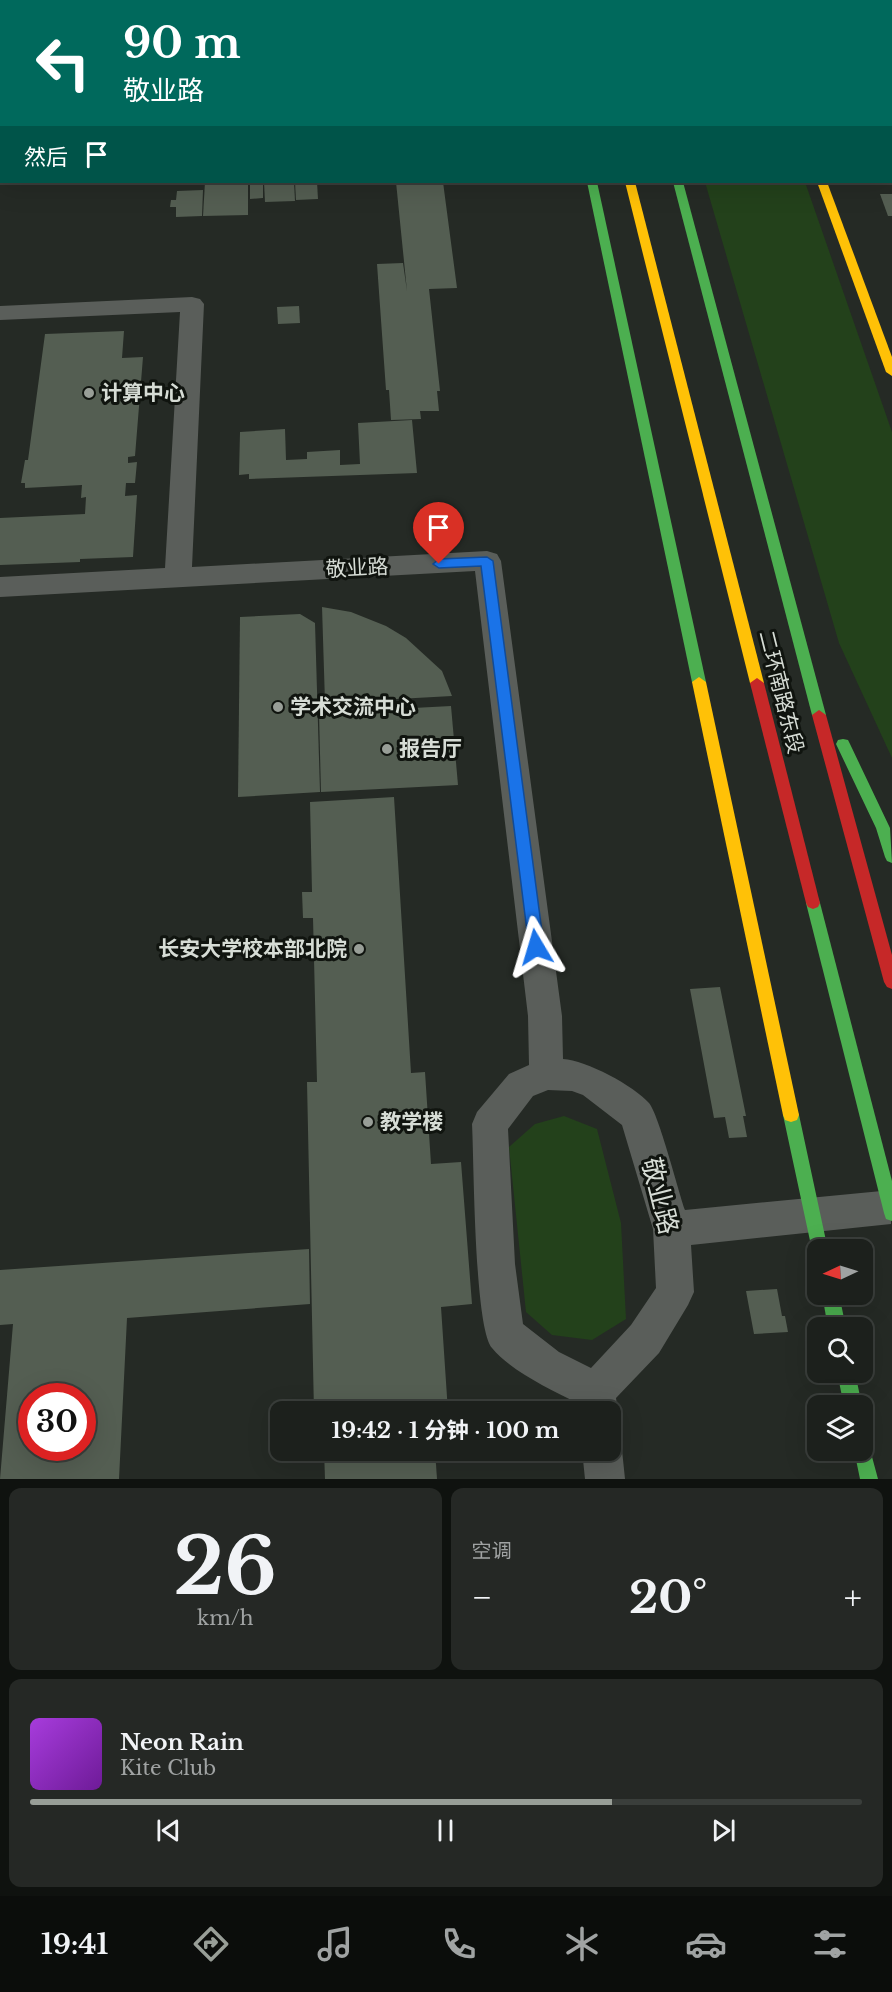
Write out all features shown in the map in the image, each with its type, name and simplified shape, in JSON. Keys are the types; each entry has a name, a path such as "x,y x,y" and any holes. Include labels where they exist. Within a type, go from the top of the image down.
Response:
{"main road":[{"path":"592,183 817,1232"},
{"name":"二环南路东段","path":"630,183 891,1210"},
{"name":"二环南路东段","path":"678,183 892,982"},
{"path":"822,183 892,372"},
{"path":"806,666 883,828 892,857"},
{"path":"865,1461 869,1479"}],"street":[{"path":"0,313 192,304 178,578"},
{"name":"敬业路","path":"0,587 487,561 545,1016 546,1074"},
{"name":"敬业路","path":"546,1074 573,1075 595,1084 637,1115 672,1228 675,1292 645,1339 597,1401 545,1366 505,1334 496,1264 490,1124 521,1085 546,1074"},
{"path":"672,1228 817,1232 891,1210"},
{"path":"603,1461 605,1479"}],"green space":[{"path":"705,183 805,183 892,432 892,758 839,643"},
{"path":"564,1116 597,1129 621,1223 626,1319 592,1340 552,1335 526,1312 509,1147 535,1124"}],"building":[{"path":"205,183 248,183 248,215 203,216"},
{"path":"250,183 263,183 263,198 250,199"},
{"path":"264,183 294,183 295,201 265,202"},
{"path":"295,183 317,183 318,199 296,200"},
{"path":"396,183 443,183 457,288 429,289 440,391 437,391 439,411 420,411 421,419 391,420 389,390 386,390 377,264 403,263 407,291"},
{"path":"203,190 202,216 176,217 176,207 170,207 171,200 176,200 177,191"},
{"path":"880,194 892,194 892,216 888,216"},
{"path":"299,306 300,323 278,324 277,307"},
{"name":"计算中心","path":"124,331 122,358 143,357 135,456 128,457 128,463 137,462 135,483 126,483 125,496 137,495 133,557 80,559 80,562 0,565 0,518 85,514 86,497 81,498 82,485 25,488 25,483 21,483 25,460 28,460 45,334"},
{"path":"412,420 417,473 249,479 249,474 239,475 240,432 285,429 286,460 307,459 307,452 340,450 340,465 360,464 358,423"},
{"path":"322,607 351,612 386,626 406,638 442,671 452,696 325,703"},
{"name":"学术交流中心","path":"300,614 315,623 320,792 238,797 240,617"},
{"name":"报告厅","path":"451,706 458,785 321,792 319,713"},
{"name":"教学楼","path":"394,797 411,1073 425,1072 431,1164 461,1162 472,1304 441,1307 447,1401 314,1401 307,1082 317,1082 313,918 303,918 302,892 312,892 310,802"},
{"path":"720,987 746,1116 743,1116 747,1137 729,1138 725,1117 714,1118 690,989"},
{"path":"309,1249 310,1304 127,1318 119,1479 0,1479 13,1324 0,1325 0,1270"},
{"path":"777,1289 782,1316 785,1316 788,1332 754,1334 746,1291"},
{"path":"324,1461 436,1461 437,1479 325,1479"}],"traffic: fast":[{"path":"592,183 699,682"},
{"path":"678,183 819,715"},
{"path":"843,744 883,828 892,857"},
{"path":"813,903 892,1213"},
{"path":"791,1115 818,1239"},
{"path":"832,1305 835,1317"},
{"path":"848,1383 851,1395"},
{"path":"865,1461 869,1479"}],"traffic: slow":[{"path":"630,183 757,683"},
{"path":"822,183 892,372"},
{"path":"699,682 791,1115"}],"traffic: jam":[{"path":"757,683 813,903"},
{"path":"819,715 892,982"}],"place":[{"name":"计算中心","path":"89,393"},
{"name":"学术交流中心","path":"278,707"},
{"name":"报告厅","path":"387,749"},
{"name":"长安大学校本部北院","path":"359,949"},
{"name":"教学楼","path":"368,1122"}],"route":[{"path":"439,564 487,561 536,947"}]}
